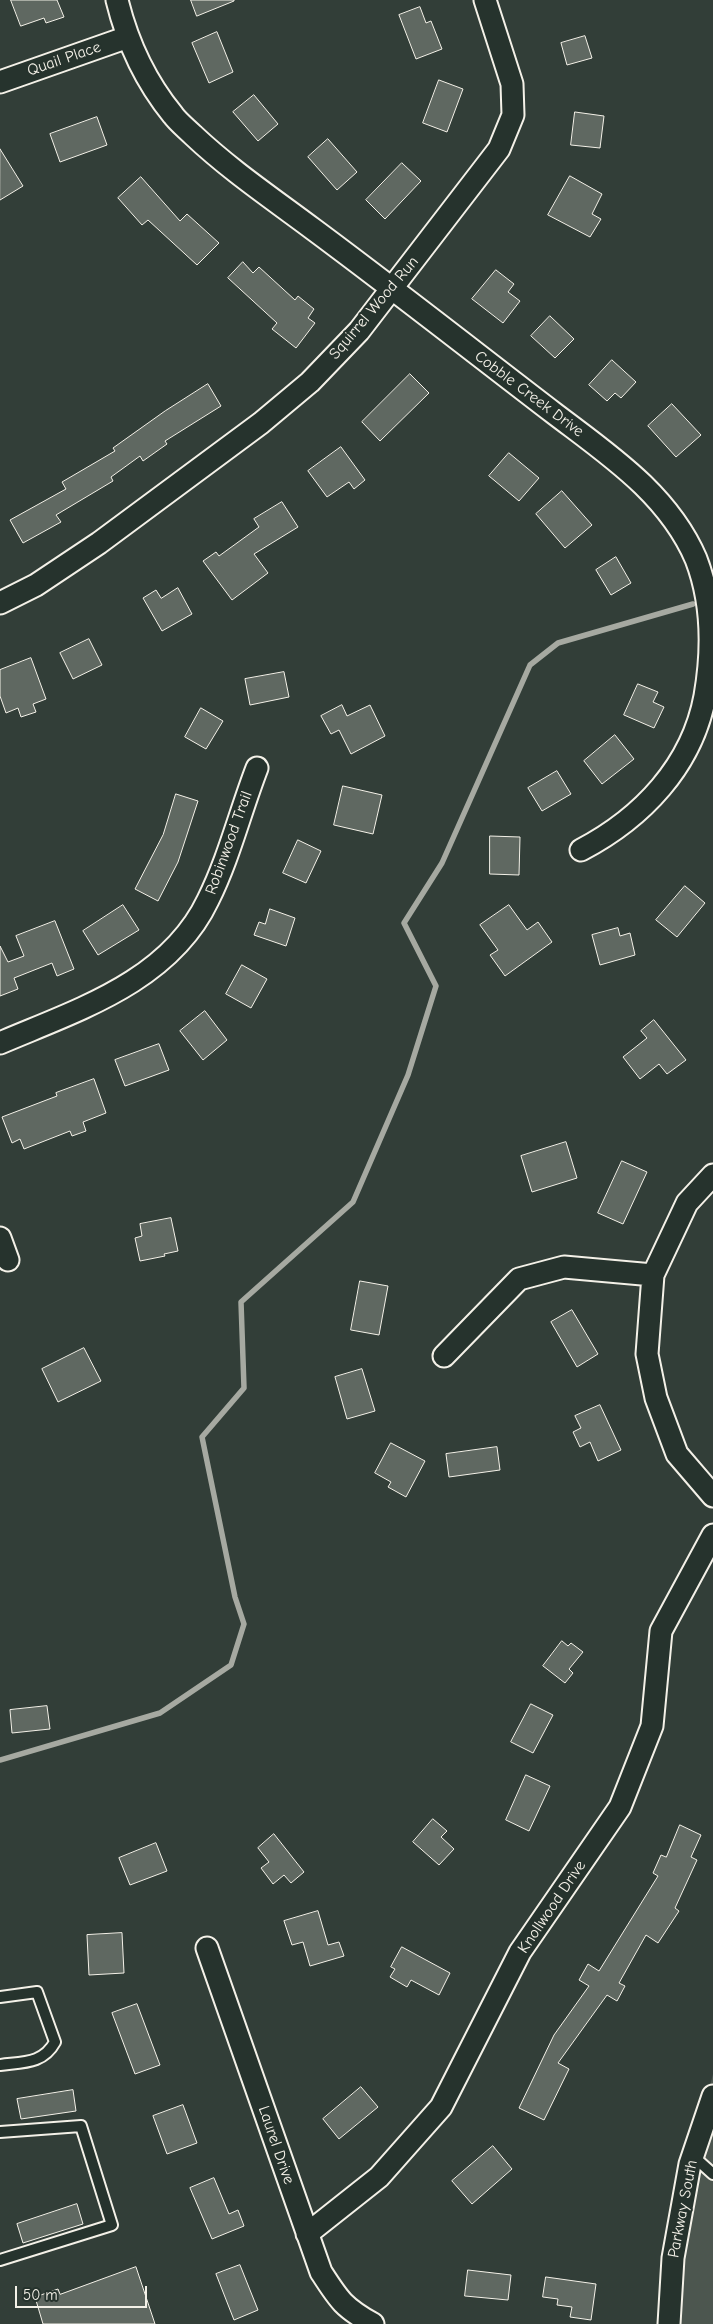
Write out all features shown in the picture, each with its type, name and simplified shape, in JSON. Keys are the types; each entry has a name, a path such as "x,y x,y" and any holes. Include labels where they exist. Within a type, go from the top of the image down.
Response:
{"street":[{"name":"Cobble Creek Drive","path":"116,0 128,37 146,75 174,116 214,155 393,288 609,455 652,492 680,529 696,560 709,610 713,640 703,707 681,761 661,790 604,838 581,850"},
{"name":"Squirrel Wood Run","path":"0,603 36,585 98,543 261,423 310,382 359,331 499,149 513,115 512,84 485,0"},
{"name":"Quail Place","path":"0,82 128,37"},
{"name":"Robinwood Trail","path":"0,1043 106,998 159,964 183,938 207,903 224,864 257,768"},
{"path":"713,1175 687,1204 653,1275 647,1354 656,1398 677,1454 713,1496"},
{"path":"0,1238 8,1260"},
{"path":"444,1356 519,1279 564,1267 653,1275"},
{"name":"Knollwood Drive","path":"307,2234 378,2177 441,2107 520,1952 620,1807 652,1726 660,1631 713,1535"},
{"name":"Laurel Drive","path":"207,1948 321,2272 339,2300 349,2311 372,2324"},
{"name":"Parkway South","path":"668,2324 673,2258 692,2156 713,2096"}],"lane":[{"path":"0,1997 37,1992 55,2042 49,2052 38,2059 0,2065"},
{"path":"0,2132 81,2126 112,2225 0,2260"},
{"path":"692,2156 713,2174"}],"shaded area":[{"path":"713,2074 713,2324 669,2324 680,2208"}],"building":[{"path":"11,0 57,0 64,17 46,23 44,18 21,26"},
{"path":"191,0 234,0 234,1 197,16"},
{"path":"420,7 426,23 431,21 442,49 416,59 399,15"},
{"path":"217,32 233,72 209,83 192,43"},
{"path":"585,36 592,58 567,65 561,43"},
{"path":"439,80 463,89 447,132 423,123"},
{"path":"254,95 278,124 258,141 233,112"},
{"path":"575,112 604,116 600,148 571,145"},
{"path":"97,117 107,145 60,162 50,134"},
{"path":"328,139 357,172 337,190 308,157"},
{"path":"0,149 23,186 0,200"},
{"path":"402,163 421,181 385,219 366,200"},
{"path":"570,176 602,194 592,214 601,219 590,237 548,215"},
{"path":"141,177 180,221 187,214 219,243 197,265 148,220 142,225 118,198"},
{"path":"243,262 253,273 259,267 295,300 298,296 314,309 308,318 315,323 296,348 272,329 277,323 228,278"},
{"path":"496,270 514,284 508,292 520,301 503,323 472,299"},
{"path":"550,316 574,339 555,358 531,336"},
{"path":"612,360 636,382 621,398 615,393 607,401 589,385"},
{"path":"410,374 429,393 380,441 362,422"},
{"path":"208,384 221,406 165,441 167,444 143,461 140,456 111,477 113,481 56,515 61,522 23,543 10,520 66,489 62,482 115,451 113,448 165,411"},
{"path":"672,404 701,435 676,457 648,426"},
{"path":"341,447 365,480 354,489 349,482 327,497 308,471"},
{"path":"509,453 539,478 519,501 489,476"},
{"path":"562,491 592,525 565,548 536,514"},
{"path":"282,502 298,527 254,554 268,573 232,600 203,561 216,552 219,556 259,527 254,519"},
{"path":"616,557 631,583 611,595 596,570"},
{"path":"178,588 192,614 162,631 143,598 156,590 161,598"},
{"path":"89,639 102,665 73,679 60,653"},
{"path":"31,658 46,699 33,704 36,712 21,717 18,708 6,713 0,696 0,670"},
{"path":"284,672 289,697 250,705 245,679"},
{"path":"638,684 658,692 653,702 664,707 654,728 624,715"},
{"path":"342,705 347,716 370,705 385,736 351,754 339,730 331,734 321,716"},
{"path":"201,708 223,721 206,749 185,737"},
{"path":"615,735 634,759 602,784 584,761"},
{"path":"557,771 571,794 542,811 528,788"},
{"path":"343,786 382,795 373,834 334,825"},
{"path":"176,794 198,801 178,862 158,901 135,889 163,835"},
{"path":"490,836 520,837 519,875 490,874"},
{"path":"298,840 321,851 306,883 283,873"},
{"path":"685,886 705,903 677,937 656,920"},
{"path":"123,905 139,930 98,955 83,931"},
{"path":"509,905 527,930 538,922 552,942 505,976 490,955 498,950 480,925"},
{"path":"270,909 295,918 286,946 254,935 259,922 265,924"},
{"path":"55,921 74,969 57,976 52,963 14,978 18,989 0,996 0,946 8,962 24,956 16,936"},
{"path":"618,928 620,936 630,933 635,955 600,965 592,935"},
{"path":"242,965 267,979 251,1008 226,994"},
{"path":"205,1011 227,1040 203,1060 180,1031"},
{"path":"654,1020 686,1060 667,1074 659,1064 640,1079 623,1057 647,1038 641,1031"},
{"path":"159,1044 169,1070 125,1086 115,1060"},
{"path":"94,1079 106,1113 83,1122 86,1131 72,1136 70,1131 24,1149 20,1139 12,1143 2,1117 57,1096 56,1093"},
{"path":"566,1142 577,1178 532,1192 521,1156"},
{"path":"622,1161 647,1172 623,1224 598,1213"},
{"path":"171,1218 178,1251 164,1254 165,1256 140,1261 135,1238 142,1236 140,1224"},
{"path":"360,1281 388,1286 379,1335 351,1330"},
{"path":"572,1310 598,1354 577,1367 551,1322"},
{"path":"84,1348 101,1381 58,1402 42,1369"},
{"path":"362,1369 375,1411 347,1419 335,1377"},
{"path":"600,1405 621,1450 598,1461 590,1442 580,1447 573,1432 581,1428 575,1416"},
{"path":"391,1443 425,1461 406,1497 388,1487 391,1482 375,1473"},
{"path":"497,1447 500,1470 449,1477 446,1454"},
{"path":"562,1641 568,1646 571,1643 583,1652 569,1669 573,1673 565,1683 543,1666"},
{"path":"531,1704 553,1715 533,1753 511,1742"},
{"path":"47,1706 50,1729 12,1733 10,1710"},
{"path":"526,1775 550,1786 529,1831 506,1820"},
{"path":"433,1819 447,1831 441,1837 454,1849 439,1865 413,1842"},
{"path":"680,1825 701,1835 691,1857 697,1860 675,1908 679,1911 658,1943 646,1935 619,1983 625,1986 617,2001 607,1995 558,2063 569,2069 544,2120 519,2108 554,2035 589,1986 579,1980 588,1964 599,1971 658,1876 653,1873 661,1855 666,1857"},
{"path":"274,1834 304,1872 291,1883 284,1875 273,1884 261,1868 269,1862 258,1848"},
{"path":"156,1843 167,1871 130,1885 119,1858"},
{"path":"318,1911 328,1945 339,1942 344,1956 310,1966 303,1942 292,1945 284,1921"},
{"path":"122,1933 124,1973 89,1975 87,1935"},
{"path":"402,1947 450,1973 439,1995 411,1980 407,1987 390,1977 395,1969 391,1967"},
{"path":"137,2004 160,2065 135,2074 112,2013"},
{"path":"361,2087 378,2107 339,2139 323,2119"},
{"path":"73,2090 76,2111 21,2119 17,2099"},
{"path":"183,2105 197,2143 167,2154 153,2116"},
{"path":"493,2146 512,2169 472,2204 452,2181"},
{"path":"214,2178 229,2214 238,2210 244,2226 212,2239 190,2188"},
{"path":"77,2204 83,2224 23,2243 17,2224"},
{"path":"240,2265 258,2310 234,2320 216,2274"},
{"path":"136,2267 155,2324 43,2324 35,2297 58,2289 60,2294"},
{"path":"468,2270 511,2275 508,2300 465,2296"},
{"path":"546,2277 596,2284 591,2320 570,2317 572,2307 557,2305 558,2299 543,2297"}],"waterway":[{"path":"0,1760 160,1713 231,1665 244,1624 235,1597 202,1437 244,1388 241,1302 353,1202 408,1075 436,986 404,923 442,863 530,665 558,643 693,604"}]}
